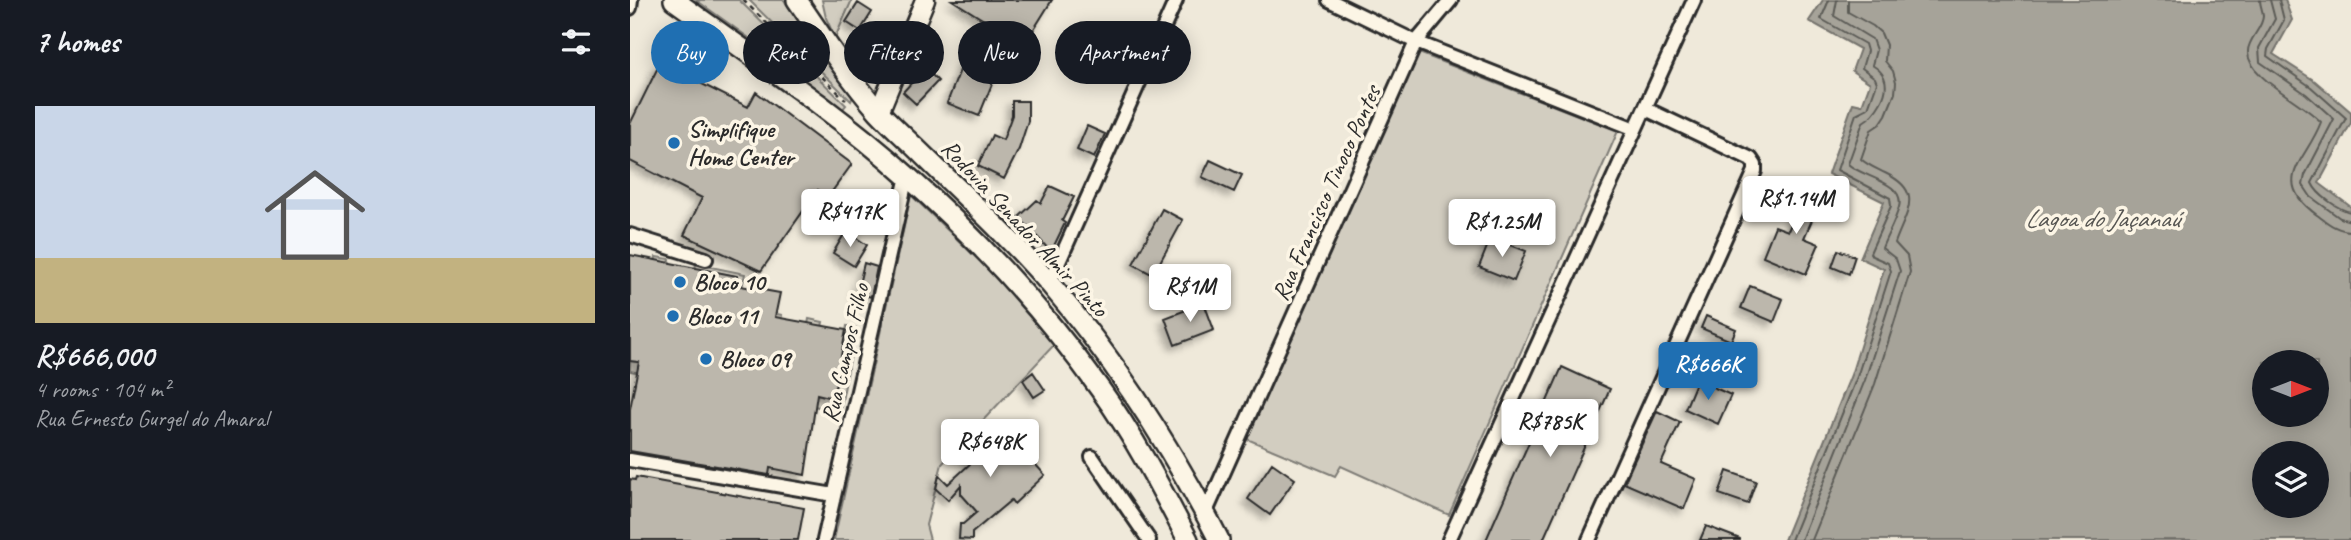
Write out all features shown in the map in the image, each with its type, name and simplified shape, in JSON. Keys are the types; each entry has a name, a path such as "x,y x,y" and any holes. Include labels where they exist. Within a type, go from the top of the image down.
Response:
{"main road":[{"name":"Rodovia Senador Almir Pinto","path":"674,0 816,102 907,176 958,225 1027,298 1100,388 1135,442 1188,540"},
{"name":"Rodovia Senador Almir Pinto","path":"797,0 836,58 879,112 974,205 1049,284 1105,353 1144,408 1219,540"}],"street":[{"path":"630,8 631,0"},
{"path":"879,112 925,0"},
{"path":"1049,284 1176,0"},
{"path":"1329,0 1416,42 1635,129"},
{"name":"Rua Francisco Tinoco Pontes","path":"1205,514 1416,42 1451,0"},
{"path":"1449,540 1694,0"},
{"path":"1589,540 1755,171 1751,159 1646,109"},
{"name":"Rua Campos Filho","path":"824,540 907,176"},
{"path":"630,235 706,259"},
{"path":"1092,457 1149,540"},
{"path":"630,460 834,495"}],"shaded area":[{"path":"696,0 739,0 760,21 743,21 743,34 729,21"},
{"path":"749,0 784,0 798,21 770,21"},
{"path":"822,0 852,0 835,38 830,21 826,18"},
{"path":"1419,53 1618,131 1449,515 1341,466 1335,476 1247,439"},
{"path":"830,68 853,96 851,101 830,80"},
{"path":"809,84 825,84 846,105 842,110"},
{"path":"911,195 988,269 1054,345 942,464 926,525 930,540 834,540"},
{"path":"656,257 670,259 656,339 677,371 696,264 745,274 738,306 782,315 769,386 795,391 809,319 823,322 809,392 833,398 847,326 856,328 840,411 630,371 630,361 638,362","holes":["711,271 736,276 690,374"]}],"water":[{"name":"Lagoa do Jaçanaú","path":"1823,0 2285,0 2292,20 2273,54 2315,81 2351,112 2351,123 2319,183 2351,207 2351,540 1784,540 1851,375 1884,269 1860,258 1884,202 1828,174 1853,103 1862,105 1870,83 1852,71 1860,49 1809,21"}],"building":[{"path":"952,0 1052,0 1039,21 986,21"},
{"path":"858,3 872,12 866,21 847,21"},
{"path":"958,75 958,84 992,84 979,116 947,103"},
{"path":"651,81 651,84 702,84 748,107 756,92 852,164 828,197 818,190 761,271 684,235 702,198 630,161 630,124"},
{"path":"910,84 935,84 916,104 903,92"},
{"path":"1012,101 1028,101 1028,121 1019,149 1004,179 978,166 992,135 1003,140 1012,115"},
{"path":"1087,126 1105,134 1094,158 1077,150"},
{"path":"1210,160 1242,175 1234,192 1202,177"},
{"path":"1050,186 1074,197 1051,252 1019,217 1037,200 1041,203"},
{"path":"1808,186 1824,193 1804,238 1819,244 1806,274 1763,256 1775,226 1788,231"},
{"path":"1162,209 1183,220 1153,275 1133,264"},
{"path":"846,231 867,245 854,266 833,253"},
{"path":"1491,237 1526,251 1514,281 1479,267"},
{"path":"1838,250 1855,256 1849,274 1832,267"},
{"path":"630,255 737,276 735,285 780,293 775,317 846,330 833,398 817,394 805,475 770,468 769,475 630,451 630,409 639,362 630,361"},
{"path":"864,263 877,267 871,297 857,293"},
{"path":"1750,286 1783,299 1774,322 1741,308"},
{"path":"1204,303 1214,330 1175,345 1165,318"},
{"path":"1706,316 1736,329 1731,341 1701,328"},
{"path":"1562,367 1610,389 1543,540 1486,540"},
{"path":"1033,372 1045,390 1034,397 1023,380"},
{"path":"1697,380 1731,395 1718,424 1685,409"},
{"path":"1657,411 1680,422 1661,464 1696,479 1684,509 1624,483"},
{"path":"979,429 992,444 1001,437 1020,459 1026,454 1045,475 1014,504 1011,500 972,533 972,540 959,539 960,524 977,512 961,494 961,485 948,500 936,489 939,475 948,484 971,463 958,448"},
{"path":"1272,463 1295,479 1270,515 1248,499"},
{"path":"1727,471 1756,481 1748,504 1719,494"},
{"path":"636,477 804,508 798,540 630,540 630,479 635,480"},
{"path":"1706,526 1740,539 1740,540 1700,540"}],"place":[{"name":"Simplifique Home Center","path":"674,143"},
{"name":"Bloco 10","path":"680,282"},
{"name":"Bloco 11","path":"673,316"},
{"name":"Bloco 09","path":"706,359"}]}
